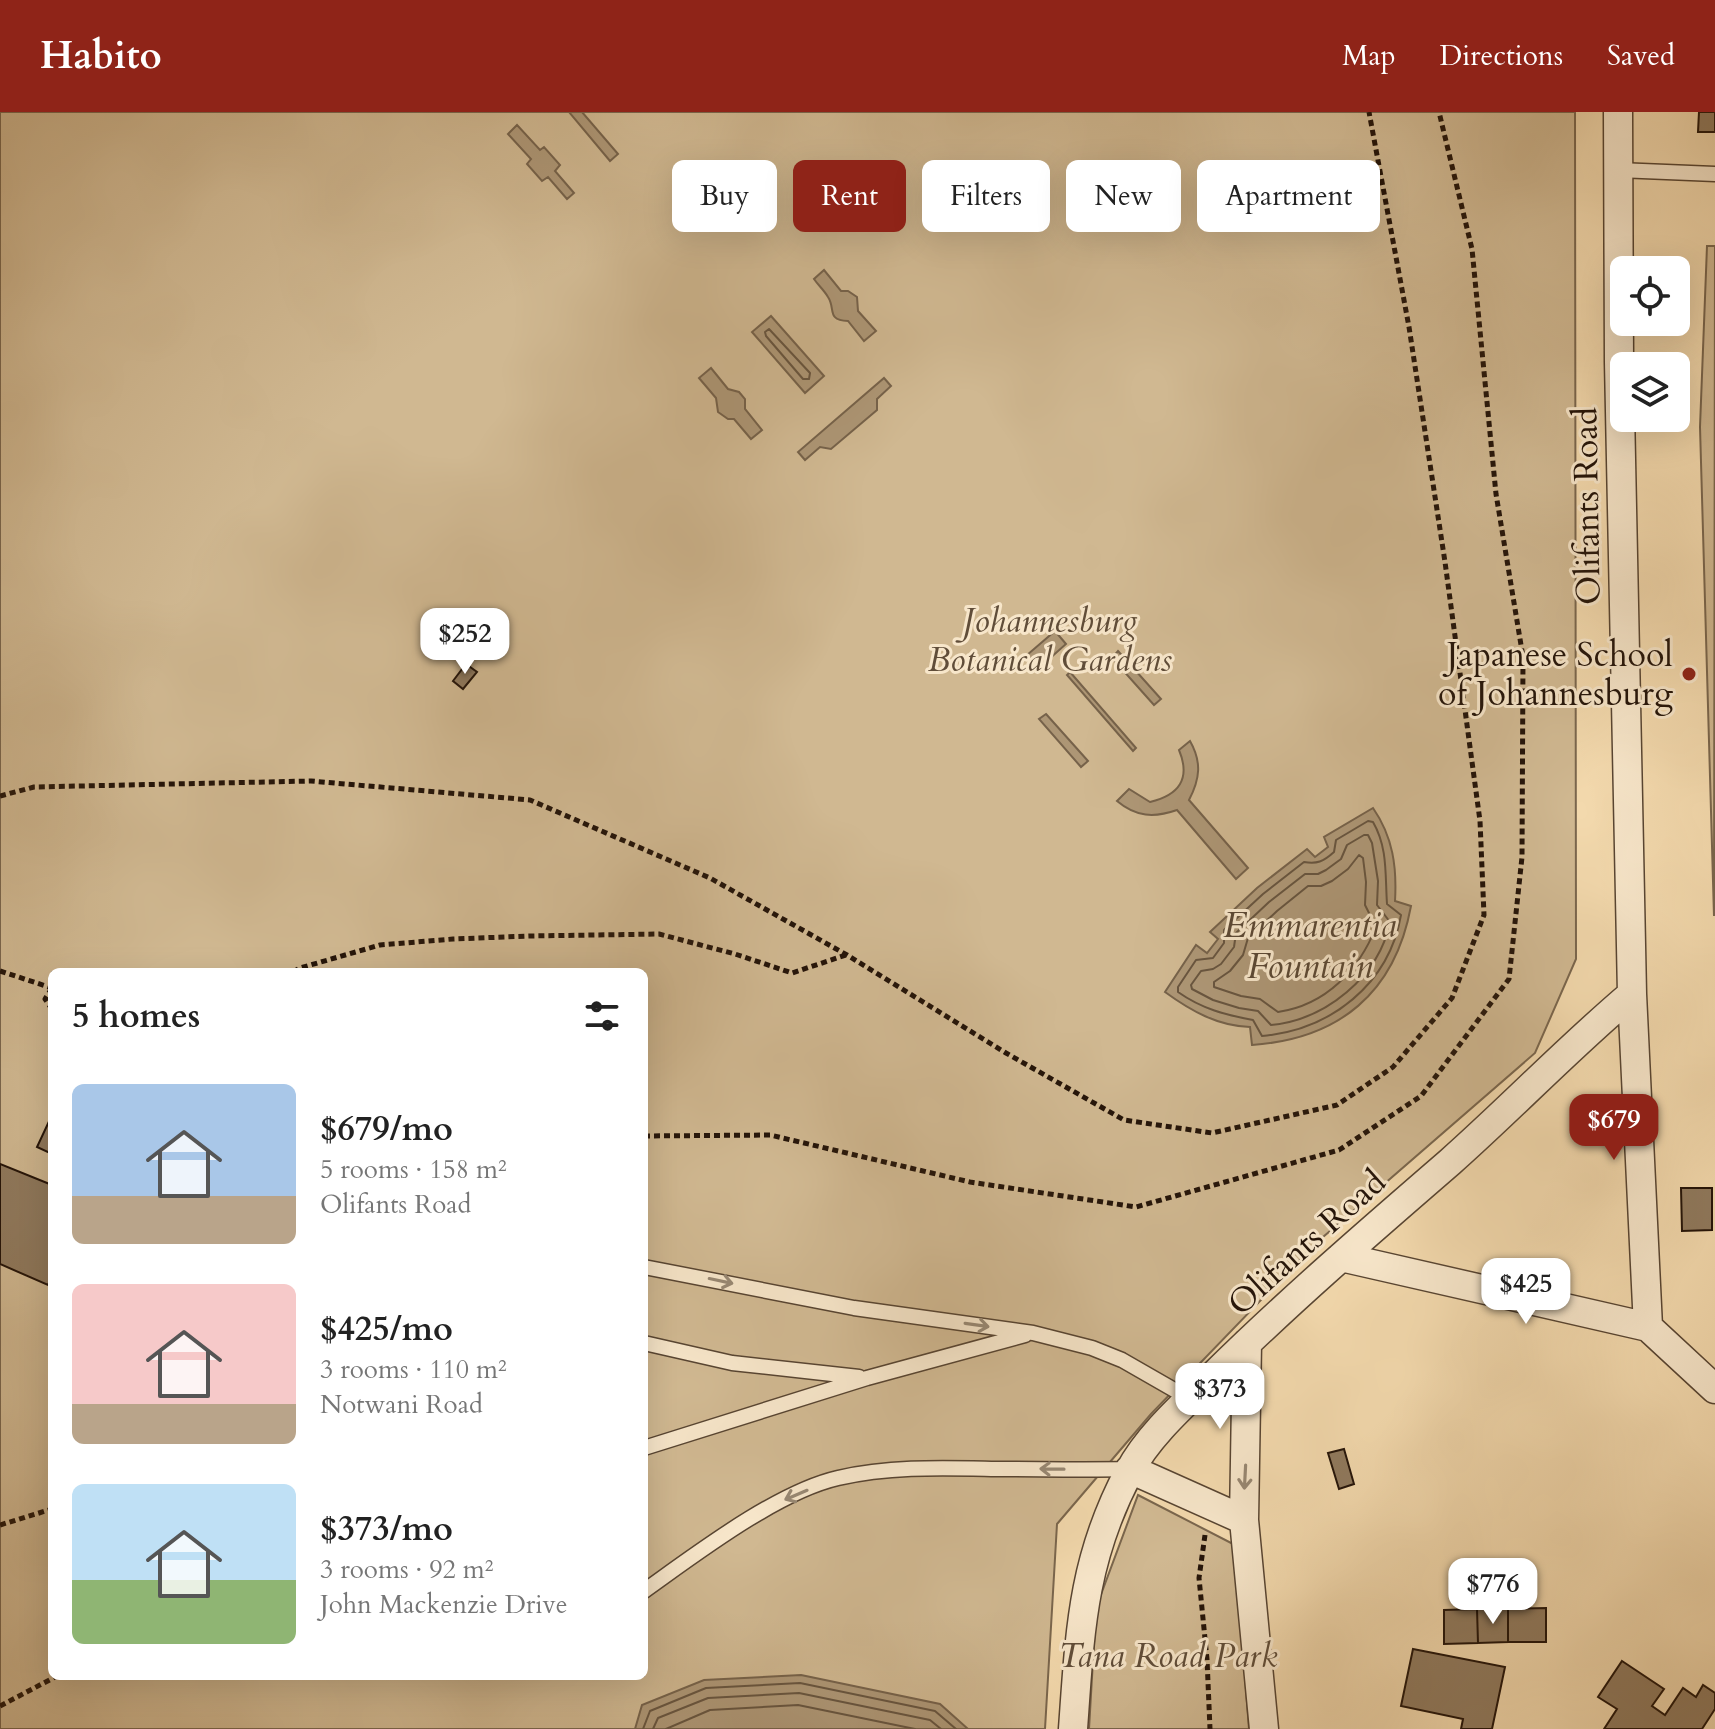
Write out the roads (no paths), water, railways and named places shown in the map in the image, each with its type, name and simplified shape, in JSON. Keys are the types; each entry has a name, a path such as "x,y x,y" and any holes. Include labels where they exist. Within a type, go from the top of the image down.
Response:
{"street":[{"name":"Olifants Road","path":"1618,112 1619,377 1632,994 1648,1327"},
{"name":"Olifants Road","path":"1073,1729 1080,1630 1087,1582 1102,1529 1130,1469 1161,1428 1247,1343 1497,1120 1632,994"},
{"path":"1341,1257 1648,1327 1715,1389"},
{"path":"1247,1343 1244,1520 1264,1729"},
{"path":"1130,1469 1244,1520"}],"lane":[{"path":"1618,170 1715,174"},
{"path":"648,1268 854,1308 1033,1333 1092,1348 1122,1360 1190,1399"},
{"path":"648,1447 867,1378 1033,1333"},
{"path":"648,1344 732,1363 867,1378"},
{"path":"648,1588 701,1550 781,1501 836,1478 933,1466 1130,1469"}],"water":[{"path":"569,112 582,112 618,154 610,161"},
{"path":"517,125 540,150 544,147 560,165 555,171 574,193 567,199 548,177 542,181 527,164 531,159 508,134"},
{"path":"824,270 841,291 848,291 857,297 858,311 876,331 864,341 848,321 834,316 828,297 814,279"},
{"path":"771,316 824,376 805,393 752,332"},
{"path":"711,368 728,389 739,392 745,399 745,409 762,430 751,439 734,419 728,419 718,412 716,398 699,378"},
{"path":"884,378 891,386 877,399 877,410 831,449 820,447 805,460 798,452"},
{"path":"1055,631 1066,644 1039,668 1027,655"},
{"path":"1118,651 1161,699 1154,705 1112,658"},
{"path":"1070,672 1136,748 1133,751 1067,675"},
{"path":"1046,714 1088,761 1081,767 1039,719"},
{"path":"1190,741 1198,770 1189,800 1248,868 1236,879 1177,810 1146,814 1131,810 1117,801 1129,789 1150,802 1175,790 1184,769 1179,750"},
{"name":"Emmarentia Fountain","path":"1373,808 1385,830 1392,853 1395,901 1411,906 1392,964 1377,987 1358,1006 1311,1033 1252,1045 1250,1027 1227,1024 1205,1016 1165,992 1196,945 1207,953 1218,939 1210,932 1257,888 1307,849 1315,857 1328,847 1324,837"},
{"path":"801,1675 940,1704 968,1729 635,1729 642,1705 704,1680"}],"place":[{"name":"Japanese School of Johannesburg","path":"1689,674"}],"park label":[{"name":"Johannesburg Botanical Gardens","path":"1050,640"},
{"name":"Tana Road Park","path":"1168,1655"}]}
